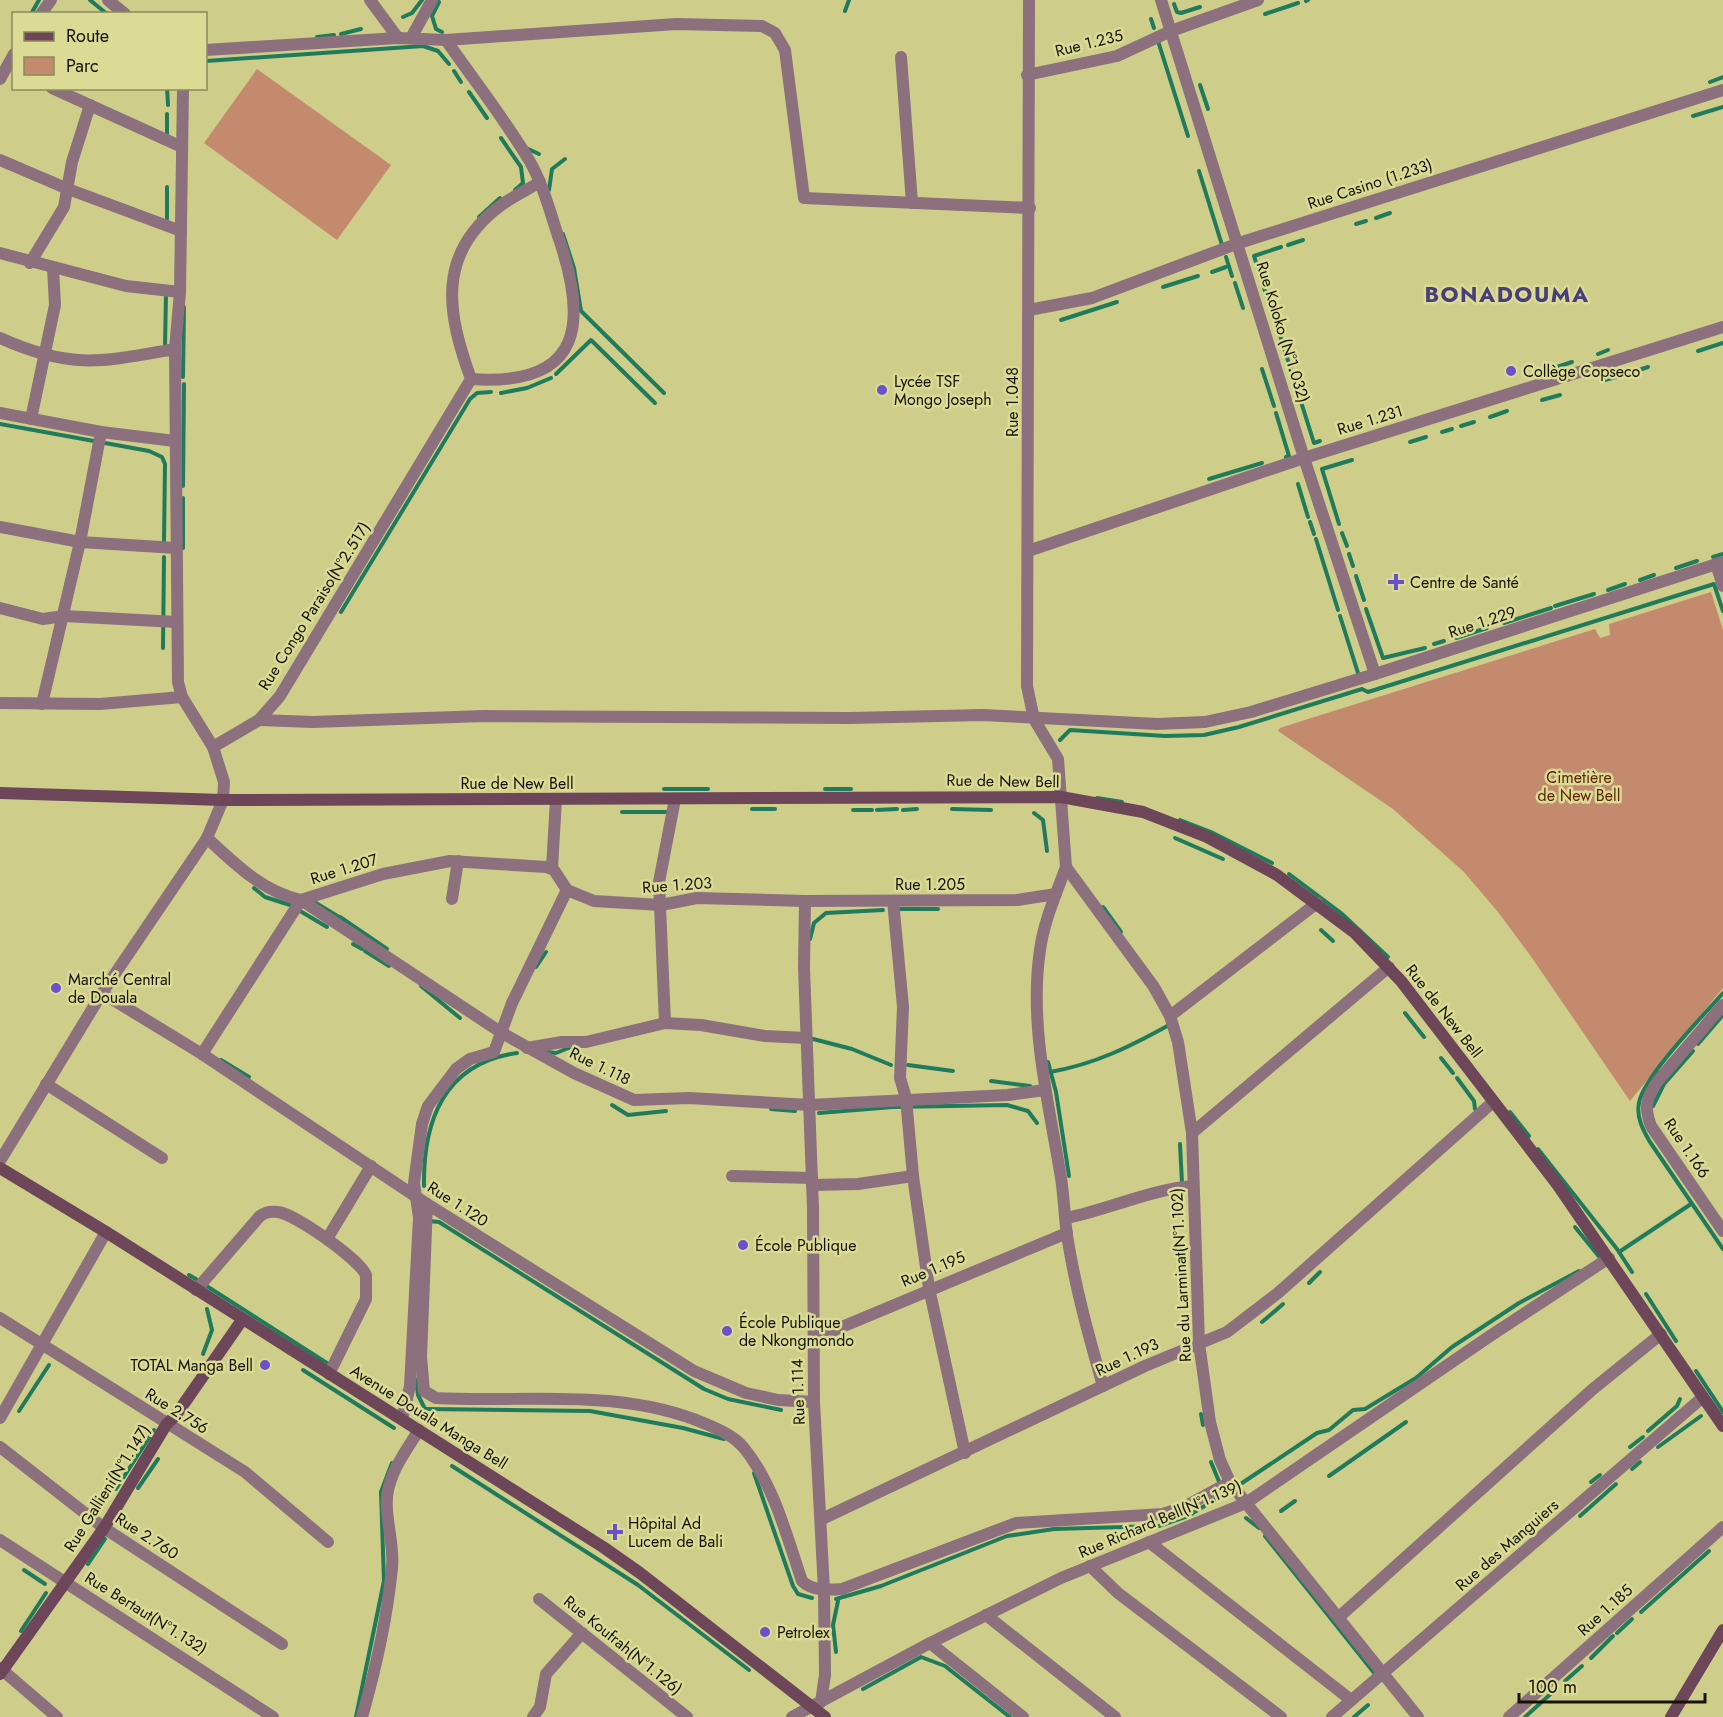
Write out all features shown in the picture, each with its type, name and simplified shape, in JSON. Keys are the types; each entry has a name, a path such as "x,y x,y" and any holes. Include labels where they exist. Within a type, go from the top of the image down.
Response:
{"main road":[{"name":"Rue de New Bell","path":"0,793 223,800 1060,797 1143,812 1207,837 1269,870 1355,933 1389,967 1610,1258 1723,1426"},
{"name":"Avenue Douala Manga Bell","path":"0,1168 106,1232 621,1560 817,1704 825,1717"},
{"name":"Rue Gallieni(N°1.147)","path":"1,1671 105,1528 166,1425 176,1415 242,1320"},
{"path":"1671,1717 1723,1630"}],"street":[{"path":"108,0 120,12"},
{"path":"370,0 398,39"},
{"path":"411,38 432,0"},
{"name":"Rue 1.048","path":"1029,0 1027,686 1034,719 1058,759 1060,797"},
{"name":"Rue Koloko (N°1.032)","path":"1161,0 1239,243 1304,458 1375,674"},
{"name":"Rue 1.235","path":"1027,75 1117,56 1171,31 1258,0"},
{"path":"207,50 411,38 446,40 676,24 762,26 776,33 784,50 804,198 1030,208"},
{"path":"446,40 529,160 540,183 567,262 575,305 574,327 558,357 548,367 528,377 498,381 471,379 454,329 453,274 465,244 480,223 501,205 540,183"},
{"path":"901,57 912,203"},
{"path":"6,74 12,59"},
{"path":"0,1161 102,993 207,838 223,800 224,782 213,747 182,697 178,682 175,349 180,292 183,90"},
{"name":"Rue Casino (1.233)","path":"1029,310 1092,298 1239,243 1723,90"},
{"path":"67,91 90,105 182,147"},
{"path":"30,262 61,215 72,162 90,105"},
{"path":"0,160 68,189 181,231"},
{"path":"0,253 126,286 180,292"},
{"path":"31,419 45,356 46,338 55,305 53,268"},
{"name":"Rue 1.231","path":"1028,551 1304,458 1723,327"},
{"path":"0,338 45,356 93,361 175,349"},
{"name":"Rue Congo Paraiso(N°2.517)","path":"213,747 259,720 280,696 471,379"},
{"path":"0,413 101,432 175,441"},
{"path":"42,704 64,616 101,432"},
{"path":"0,527 80,542 176,548"},
{"path":"1720,563 1723,586"},
{"name":"Rue 1.229","path":"259,720 313,722 484,716 849,718 983,715 1034,719 1205,722 1251,712 1375,674 1720,563"},
{"path":"0,608 28,617 53,619 64,616 177,622"},
{"path":"0,703 100,704 182,697"},
{"path":"1060,797 1066,867 1045,922 1039,951 1040,1031 1045,1090 1067,1218 1067,1233 1082,1310 1102,1386"},
{"path":"664,1023 660,872 675,799"},
{"path":"402,1419 411,1386 419,1218 414,1183 422,1124 428,1106 456,1069 470,1059 494,1052 512,1003 567,890 552,868 556,800"},
{"name":"Rue 1.118","path":"207,838 266,887 279,895 301,900 502,1033 583,1078 634,1100 689,1098 809,1105 906,1098 1008,1095 1045,1090"},
{"path":"452,899 459,861"},
{"name":"Rue 1.207","path":"202,1054 301,900 383,874 459,861 552,868"},
{"name":"Rue du Larminat(N°1.102)","path":"1066,867 1133,957 1170,1016 1183,1068 1192,1132 1199,1343 1212,1432 1220,1460 1230,1482 1246,1503 1418,1717"},
{"name":"Rue 1.203","path":"567,890 594,901 661,905 697,898 805,901"},
{"name":"Rue 1.205","path":"805,901 1017,900 1056,894"},
{"name":"Rue 1.114","path":"805,901 806,1038 812,1181 814,1402 824,1590 825,1675 817,1704"},
{"path":"893,901 903,1007 900,1078 906,1098 913,1176 929,1288 965,1453"},
{"path":"1170,1016 1317,903"},
{"path":"1192,1132 1389,967"},
{"name":"Rue 1.120","path":"102,993 202,1054 415,1197 663,1353 715,1382 778,1400 814,1402"},
{"name":"Rue 1.166","path":"1723,1005 1657,1082 1648,1095 1645,1111 1652,1126 1723,1231"},
{"path":"527,1048 562,1042 586,1042 664,1023 701,1025 765,1035 806,1038"},
{"path":"46,1084 162,1158"},
{"name":"Rue 1.193","path":"822,1519 1102,1386 1227,1332 1278,1293 1493,1102"},
{"path":"327,1239 371,1166"},
{"path":"732,1176 858,1184 913,1176"},
{"path":"1067,1218 1097,1212 1156,1191 1193,1186"},
{"path":"427,1204 422,1357 424,1390 430,1396 445,1398 541,1397 633,1403 688,1416 732,1436 743,1447 758,1470 781,1520 802,1581 807,1586 824,1590 842,1589 1022,1521 1145,1517 1174,1512 1230,1482"},
{"path":"196,1290 265,1212 289,1215 327,1239 364,1271 367,1282 366,1299 328,1374"},
{"path":"0,1418 106,1232"},
{"name":"Rue 1.195","path":"813,1339 929,1288 1067,1233"},
{"name":"Rue Richard Bell(N°1.139)","path":"792,1717 986,1615 1090,1566 1246,1503 1490,1336 1610,1258"},
{"name":"Rue 2.756","path":"0,1318 245,1473 328,1542"},
{"path":"1339,1617 1593,1389 1661,1334"},
{"name":"Rue des Manguiers","path":"1332,1717 1703,1398"},
{"path":"362,1717 380,1650 392,1565 387,1511 388,1487 396,1468 419,1430"},
{"name":"Rue 2.760","path":"0,1447 105,1528 282,1644"},
{"name":"Rue 1.185","path":"1509,1717 1723,1527"},
{"name":"Rue Bertaut(N°1.132)","path":"0,1540 273,1717"},
{"path":"1149,1542 1351,1700"},
{"path":"1090,1566 1118,1593 1281,1717"},
{"name":"Rue Koufrah(N°1.126)","path":"539,1599 687,1717"},
{"path":"986,1615 1115,1717"},
{"path":"534,1717 540,1707 546,1674 582,1633"},
{"path":"930,1643 1023,1717"},
{"path":"1,1671 57,1717"}],"green space":[{"path":"257,69 391,165 337,240 204,143"},
{"name":"Cimetière de New Bell","path":"1711,592 1723,630 1723,988 1630,1101 1530,955 1464,872 1393,809 1278,731 1280,728 1595,629 1600,638 1610,635 1609,624"}],"waterway":[{"path":"32,12 39,0"},
{"path":"90,0 105,12"},
{"path":"403,17 412,13 422,0"},
{"path":"845,11 849,0"},
{"path":"439,2 432,16 436,29 442,32"},
{"path":"1265,14 1298,3"},
{"path":"1174,4 1177,12 1181,13 1200,7"},
{"path":"1151,19 1154,28"},
{"path":"341,34 361,29"},
{"path":"317,37 334,35"},
{"path":"1158,41 1188,136"},
{"path":"207,61 423,46 438,51 449,64"},
{"path":"454,71 461,82"},
{"path":"1710,82 1723,77"},
{"path":"1200,85 1208,109"},
{"path":"167,90 168,105"},
{"path":"469,92 487,118"},
{"path":"1693,116 1723,107"},
{"path":"167,114 167,134"},
{"path":"501,138 521,167 523,183 515,190"},
{"path":"526,148 539,154"},
{"path":"549,190 552,169 565,159"},
{"path":"1199,171 1222,245"},
{"path":"167,187 167,219"},
{"path":"479,217 500,198"},
{"path":"1376,218 1390,213"},
{"path":"1356,224 1366,221"},
{"path":"563,234 574,268 581,311 664,393"},
{"path":"1288,245 1303,240"},
{"path":"1275,323 1254,256 1281,247"},
{"path":"1226,257 1232,276"},
{"path":"1212,272 1226,267"},
{"path":"1163,287 1198,276"},
{"path":"1235,283 1243,308"},
{"path":"165,347 166,292"},
{"path":"1061,320 1117,302"},
{"path":"183,377 184,307"},
{"path":"1279,332 1314,443 1320,441"},
{"path":"556,374 591,340 655,403"},
{"path":"1698,351 1723,343"},
{"path":"1598,354 1608,350"},
{"path":"1548,370 1572,362"},
{"path":"1627,374 1648,367"},
{"path":"1262,369 1274,406"},
{"path":"1601,381 1616,377"},
{"path":"501,393 527,388 551,378"},
{"path":"183,486 184,384"},
{"path":"341,612 470,399 477,393 491,392"},
{"path":"1542,400 1560,395"},
{"path":"1490,417 1507,411"},
{"path":"1276,413 1289,456 1286,457"},
{"path":"1461,426 1474,422"},
{"path":"0,424 149,451 162,457 165,464 164,543"},
{"path":"1442,432 1452,429"},
{"path":"1410,442 1426,437"},
{"path":"1339,524 1322,469 1352,460"},
{"path":"1209,479 1262,463"},
{"path":"1298,484 1308,517"},
{"path":"183,498 183,548"},
{"path":"1310,522 1314,534"},
{"path":"1342,533 1347,546"},
{"path":"1316,539 1338,610"},
{"path":"1349,554 1353,566"},
{"path":"1713,557 1723,554"},
{"path":"163,648 164,557"},
{"path":"1676,568 1697,561"},
{"path":"1640,580 1654,575"},
{"path":"1356,576 1364,600"},
{"path":"1608,590 1625,584"},
{"path":"1060,740 1070,730 1165,736 1204,735 1239,727 1362,689 1368,692 1714,584 1723,611"},
{"path":"1555,606 1594,594"},
{"path":"1504,623 1551,608"},
{"path":"1366,609 1383,658 1425,648"},
{"path":"1340,616 1358,673"},
{"path":"1456,638 1487,628"},
{"path":"1434,644 1444,641"},
{"path":"664,789 708,789"},
{"path":"825,789 851,789"},
{"path":"1097,798 1122,802"},
{"path":"752,809 775,809"},
{"path":"877,810 897,809"},
{"path":"903,810 917,809"},
{"path":"952,809 991,810"},
{"path":"853,810 872,810"},
{"path":"622,812 668,812"},
{"path":"1034,813 1043,820 1047,851"},
{"path":"1180,820 1211,832 1272,863"},
{"path":"1175,838 1223,859"},
{"path":"1289,874 1341,913 1388,957"},
{"path":"254,888 265,897 290,905 327,927"},
{"path":"311,900 339,917"},
{"path":"1103,907 1121,932"},
{"path":"896,909 938,909"},
{"path":"810,939 814,923 826,913 883,910"},
{"path":"340,917 387,949"},
{"path":"1321,930 1333,941"},
{"path":"353,944 362,949"},
{"path":"365,951 389,966"},
{"path":"536,967 546,952"},
{"path":"421,986 460,1018"},
{"path":"1723,993 1662,1063 1643,1092 1638,1108 1641,1123 1650,1142 1723,1249"},
{"path":"1405,1013 1424,1037"},
{"path":"1698,1044 1722,1016"},
{"path":"1050,1072 1067,1069 1113,1053 1171,1024"},
{"path":"813,1039 852,1049 891,1065"},
{"path":"547,1052 556,1053 571,1047"},
{"path":"1653,1106 1664,1084 1693,1051"},
{"path":"424,1186 428,1139 443,1099 455,1082 472,1069 492,1059 517,1053"},
{"path":"1441,1058 1453,1073"},
{"path":"221,1060 249,1077"},
{"path":"1048,1062 1056,1092 1069,1176"},
{"path":"908,1065 953,1071"},
{"path":"1457,1078 1474,1101 1475,1109"},
{"path":"991,1081 1030,1086"},
{"path":"612,1105 628,1115 666,1111"},
{"path":"819,1113 893,1107 1007,1105 1028,1111 1037,1123"},
{"path":"771,1109 795,1111"},
{"path":"1510,1112 1529,1136"},
{"path":"1180,1144 1182,1183"},
{"path":"1538,1149 1617,1249 1632,1272"},
{"path":"1619,1252 1691,1204"},
{"path":"428,1221 439,1222 704,1389 728,1399 781,1410"},
{"path":"1575,1227 1601,1259"},
{"path":"1242,1483 1317,1433 1329,1430 1353,1410 1365,1409 1416,1378 1452,1347 1519,1303 1579,1271"},
{"path":"1309,1283 1320,1272"},
{"path":"189,1275 199,1281"},
{"path":"205,1285 330,1365"},
{"path":"1646,1294 1676,1341"},
{"path":"1275,1311 1283,1304"},
{"path":"203,1354 212,1330 207,1309"},
{"path":"1262,1322 1275,1311"},
{"path":"19,1411 49,1365"},
{"path":"303,1370 394,1428"},
{"path":"1696,1371 1723,1412"},
{"path":"416,1380 418,1395 425,1409"},
{"path":"1648,1431 1677,1406 1680,1399"},
{"path":"425,1409 590,1411 683,1428 724,1439"},
{"path":"420,1418 425,1409"},
{"path":"1201,1414 1203,1425"},
{"path":"1658,1447 1701,1416"},
{"path":"1329,1476 1406,1422"},
{"path":"116,1489 154,1430"},
{"path":"1630,1447 1643,1437"},
{"path":"138,1488 158,1459"},
{"path":"1211,1462 1220,1484"},
{"path":"1632,1469 1640,1462"},
{"path":"356,1717 384,1581 381,1492 392,1463"},
{"path":"452,1466 638,1585 749,1670"},
{"path":"754,1473 793,1586 798,1594 812,1598"},
{"path":"1591,1482 1600,1475"},
{"path":"1580,1516 1616,1484"},
{"path":"836,1599 881,1586 1007,1536 1054,1529 1159,1526 1188,1516 1221,1496"},
{"path":"1281,1511 1295,1501"},
{"path":"1246,1518 1259,1528"},
{"path":"1265,1536 1375,1674"},
{"path":"88,1564 105,1539"},
{"path":"1641,1612 1709,1551"},
{"path":"24,1570 45,1584"},
{"path":"21,1631 46,1593"},
{"path":"836,1652 833,1625 838,1601"},
{"path":"1617,1633 1632,1619"},
{"path":"1591,1658 1613,1636"},
{"path":"863,1689 921,1657 945,1666 1010,1717"},
{"path":"1565,1681 1582,1666"},
{"path":"1525,1717 1555,1690"},
{"path":"1354,1717 1368,1705"}],"place":[{"name":"Collège Copseco","path":"1511,371"},
{"name":"Lycée TSF Mongo Joseph","path":"882,390"},
{"name":"Centre de Santé","path":"1396,582"},
{"name":"Marché Central de Douala","path":"56,988"},
{"name":"École Publique","path":"743,1245"},
{"name":"École Publique de Nkongmondo","path":"727,1331"},
{"name":"TOTAL Manga Bell","path":"265,1365"},
{"name":"Hôpital Ad Lucem de Bali","path":"615,1532"},
{"name":"Petrolex","path":"765,1632"}],"district":[{"name":"BONADOUMA","path":"1507,294"}]}
